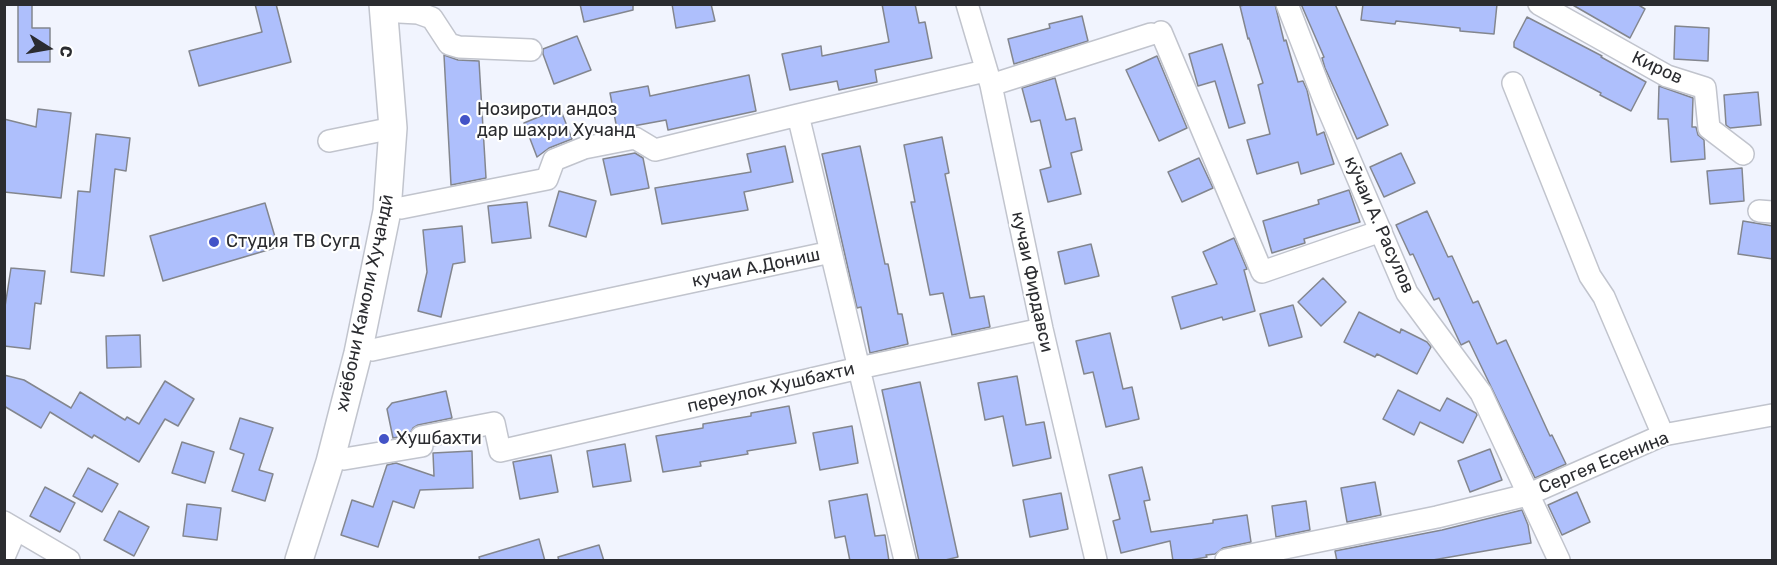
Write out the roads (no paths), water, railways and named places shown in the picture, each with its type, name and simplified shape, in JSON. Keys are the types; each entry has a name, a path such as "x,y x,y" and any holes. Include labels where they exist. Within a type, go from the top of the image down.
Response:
{"main road":[{"name":"хиёбони Камоли Хуҷандӣ","path":"299,561 330,462 358,353 387,211 393,128 393,7"},
{"name":"хиёбони Камоли Хуҷандӣ","path":"312,561 344,459 372,350 401,208 405,117 393,7"}],"street":[{"name":"кучаи Фирдавси","path":"967,4 988,78 1042,329 1096,561"},
{"name":"кӯчаи А. Расулов","path":"1287,4 1323,97 1407,293 1480,393 1559,561"},
{"name":"Киров","path":"1539,4 1667,76 1705,88 1709,128 1743,154"},
{"path":"393,7 432,18 449,44 459,47 531,50"},
{"path":"401,208 547,179 554,160 584,148 636,138 655,150 798,115 988,78 1156,33 1262,272 1380,231"},
{"path":"1513,82 1590,276 1604,297 1663,435"},
{"path":"798,115 831,252"},
{"path":"329,141 393,128"},
{"name":"кучаи А.Дониш","path":"372,350 831,252 905,561"},
{"name":"переулок Хушбахти","path":"344,459 422,446 421,437 494,423 500,451 859,368 1042,329"},
{"name":"Сергея Есенина","path":"1226,561 1437,517 1527,495 1663,435 1773,415"},
{"path":"4,557 10,526 69,561"}],"place":[{"name":"Нозироти андоз дар шахри Хучанд","path":"465,120"},
{"name":"Студия ТВ Сугд","path":"214,242"},
{"name":"Хушбахти","path":"384,439"}]}
